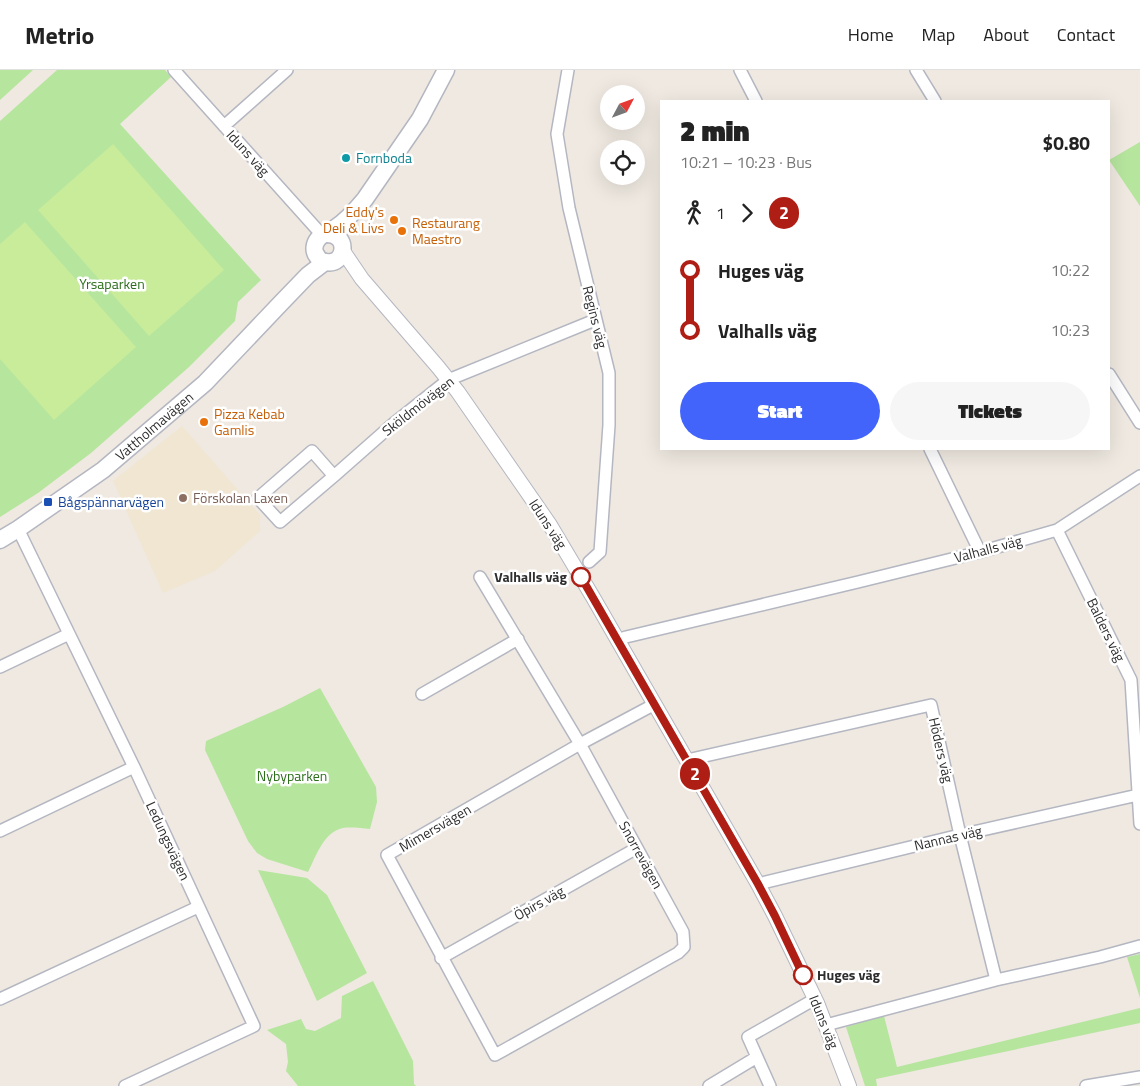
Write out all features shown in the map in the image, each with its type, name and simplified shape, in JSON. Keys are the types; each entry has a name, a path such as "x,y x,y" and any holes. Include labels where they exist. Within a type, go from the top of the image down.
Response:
{"main road":[{"name":"Vattholmavägen","path":"0,540 103,470 205,383 291,292 332,254 356,210 377,183 420,119 446,70"},
{"name":"Vattholmavägen","path":"324,234 336,228 356,210"},
{"path":"324,234 334,234 338,237 332,254 314,246 316,240 324,234"}],"street":[{"name":"Iduns väg","path":"174,70 324,234"},
{"path":"224,126 287,70"},
{"name":"Regins väg","path":"568,70 557,134 569,208 609,373 609,425 600,552 589,562"},
{"path":"740,70 755,100"},
{"path":"916,70 934,100"},
{"name":"Iduns väg","path":"332,254 362,279 448,380 550,525 758,884 815,999 849,1086"},
{"name":"Sköldmövägen","path":"334,476 312,451 258,498 280,522 448,380 596,320"},
{"path":"1110,376 1140,424"},
{"path":"930,450 980,552"},
{"name":"Valhalls väg","path":"618,640 980,552 1057,530 1140,476"},
{"name":"Ledungsvägen","path":"18,529 134,767 254,1026 125,1086"},
{"name":"Balders väg","path":"1057,530 1131,680 1140,824"},
{"name":"Snorrevägen","path":"480,577 580,744 683,932 684,947 678,953 495,1056"},
{"path":"0,667 69,634"},
{"path":"422,694 518,639"},
{"name":"Mimersvägen","path":"495,1056 387,855 580,744 655,704"},
{"name":"Höders väg","path":"687,760 931,704 960,835 996,980"},
{"path":"0,831 134,767"},
{"name":"Nannas väg","path":"758,884 960,835 1138,795"},
{"name":"Öpirs väg","path":"442,958 637,848"},
{"path":"0,999 198,907"},
{"path":"826,1025 996,980 1100,957 1140,946"},
{"path":"770,1086 748,1037 815,999"},
{"path":"709,1086 757,1057"},
{"path":"1086,1086 1140,1077"}],"shaded area":[{"name":"Förskolan Laxen","path":"182,426 260,515 260,531 215,571 163,593 113,481"}],"green space":[{"path":"0,70 33,70 0,100"},
{"name":"Yrsaparken","path":"57,70 165,70 171,77 120,124 261,280 238,302 235,321 189,367 91,453 38,493 0,517 0,121"},
{"path":"1140,142 1140,206 1110,161 1110,159"},
{"path":"113,144 224,270 149,336 38,210"},
{"path":"25,222 136,347 54,420 0,359 0,244"},
{"name":"Nybyparken","path":"320,688 376,787 377,802 370,829 343,828 330,834 321,846 308,872 267,859 257,853 248,841 205,750 206,741 283,707"},
{"path":"258,870 307,878 327,895 367,973 317,1001"},
{"path":"1140,954 1140,998 1127,957"},
{"path":"373,981 413,1061 414,1084 416,1086 298,1086 286,1071 288,1062 286,1044 267,1030 301,1019 306,1029 315,1031 341,1018 342,996"},
{"path":"1140,1008 1140,1023 876,1079 877,1086 865,1086 846,1027 884,1016 897,1067"}],"bus line":[{"name":"2","path":"581,577 758,884 803,975"}],"place":[{"name":"Fornboda","path":"346,158"},
{"name":"Eddy's Deli & Livs","path":"394,220"},
{"name":"Restaurang Maestro","path":"402,231"},
{"name":"Pizza Kebab Gamlis","path":"204,422"},
{"name":"Förskolan Laxen","path":"183,498"},
{"name":"Bågspännarvägen","path":"48,502"},
{"name":"Valhalls väg","path":"581,577"},
{"name":"Huges väg","path":"803,975"}]}
